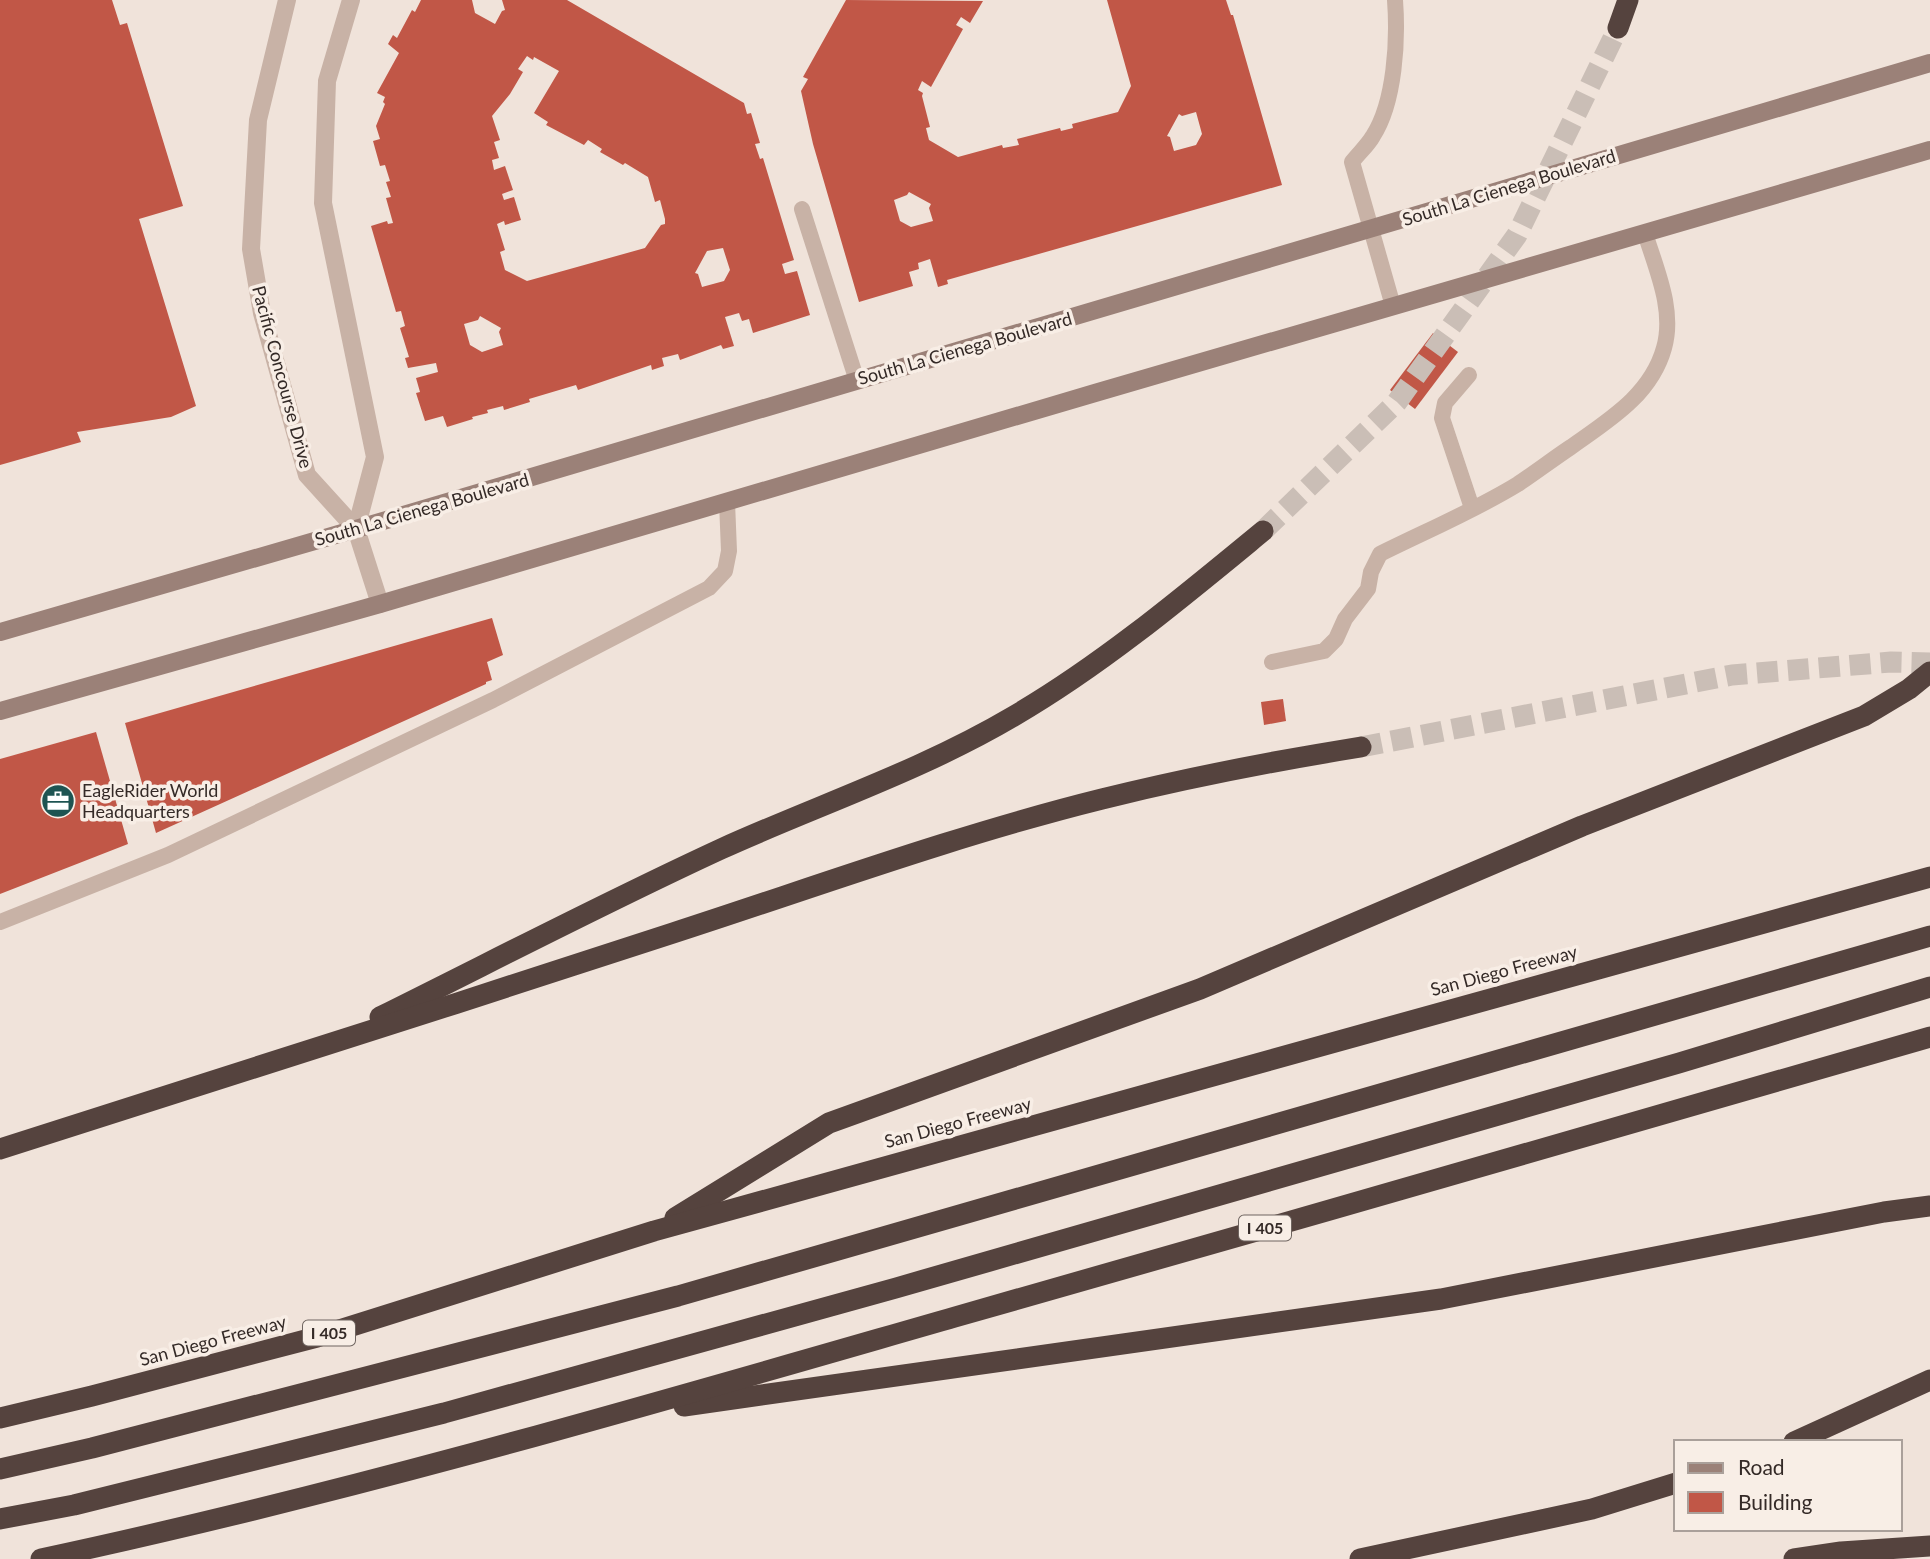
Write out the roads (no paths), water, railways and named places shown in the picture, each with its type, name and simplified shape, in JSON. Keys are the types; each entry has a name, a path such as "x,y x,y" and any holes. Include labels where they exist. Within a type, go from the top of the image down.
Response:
{"highway":[{"path":"1618,28 1628,0"},
{"path":"312,1051 721,849 920,765 1014,716 1093,664 1175,604 1263,531"},
{"path":"654,1231 829,1123 1200,989 1582,826 1864,716 1909,689 1930,672"},
{"path":"0,1149 982,834 1099,800 1188,779 1279,760 1361,747"},
{"name":"San Diego Freeway","path":"0,1418 317,1337 654,1231 1930,877"},
{"path":"0,1469 92,1448 678,1296 1930,936"},
{"path":"0,1519 74,1505 444,1413 896,1288 1357,1153 1679,1063 1930,987"},
{"name":"I 405","path":"41,1559 128,1541 313,1495 605,1417 1930,1037"},
{"path":"605,1417 1441,1299 1884,1212 1930,1206"},
{"path":"1798,1440 1930,1380"},
{"path":"1360,1559 1592,1508 1674,1484"},
{"path":"1794,1559 1841,1552 1930,1546"}],"main road":[{"name":"South La Cienega Boulevard","path":"0,632 1372,230 1930,63"},
{"path":"0,710 380,604 1930,150"}],"street":[{"name":"Pacific Concourse Drive","path":"287,0 258,120 251,249 262,313 307,475 356,529 380,604"},
{"path":"351,0 327,81 323,203 375,457 356,529"}],"lane":[{"path":"1393,306 1352,162 1374,135 1384,111 1394,56 1395,0"},
{"path":"802,209 857,381"},
{"path":"1272,662 1324,651 1336,639 1345,619 1368,589 1371,572 1380,554 1518,484 1637,397 1655,373 1665,346 1667,313 1645,233"},
{"path":"1469,375 1445,403 1442,418 1472,508"},
{"path":"0,922 167,855 493,700 709,588 725,571 729,551 727,502"}],"tunnel":[{"path":"1263,531 1397,402 1517,235 1618,28"},
{"path":"1361,747 1732,675 1891,662 1930,663"}],"place":[{"name":"EagleRider World Headquarters","path":"58,801"}]}
